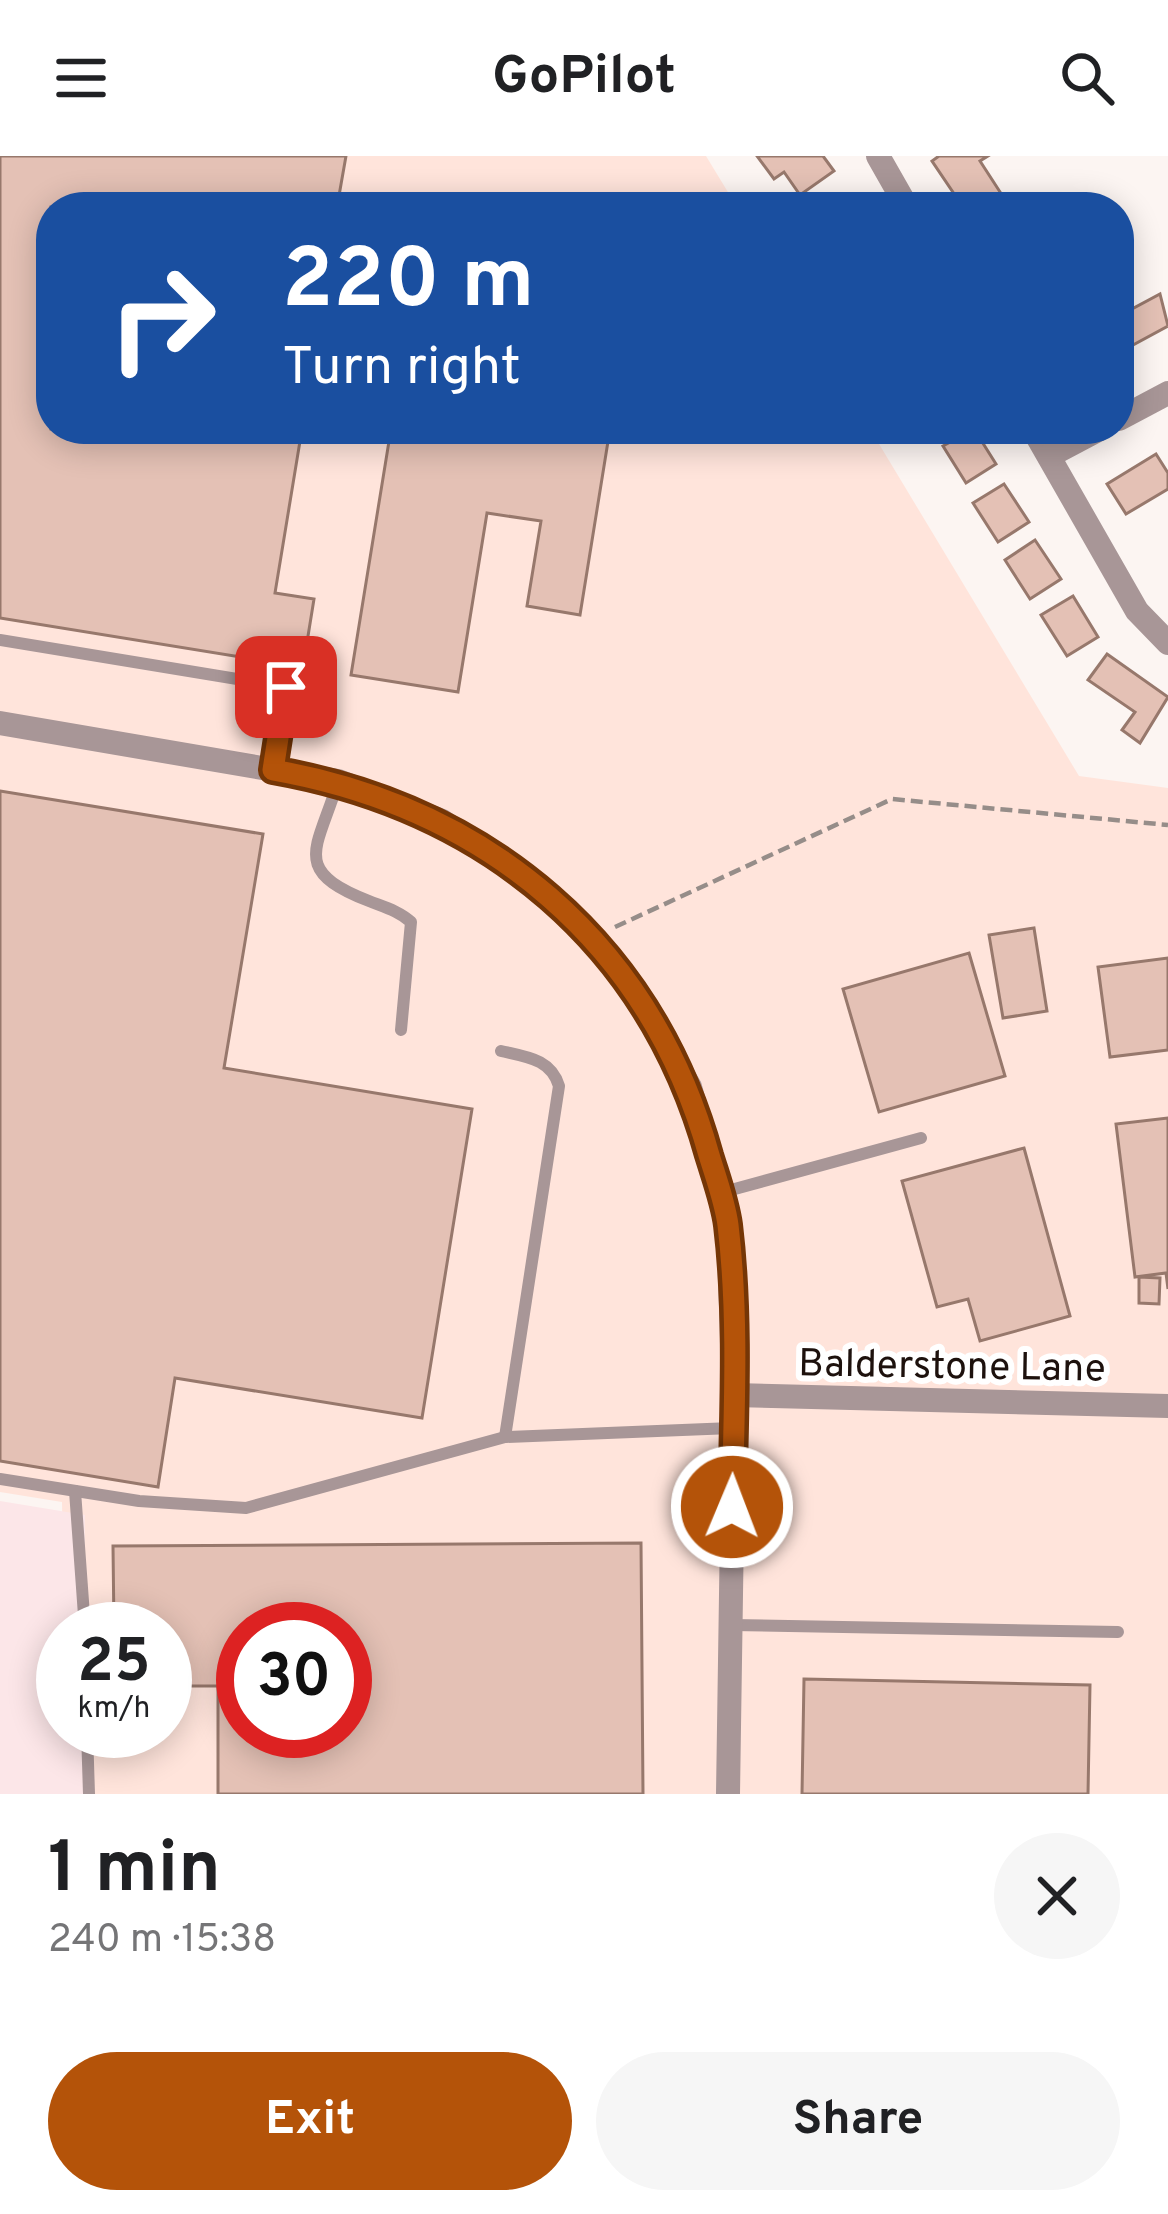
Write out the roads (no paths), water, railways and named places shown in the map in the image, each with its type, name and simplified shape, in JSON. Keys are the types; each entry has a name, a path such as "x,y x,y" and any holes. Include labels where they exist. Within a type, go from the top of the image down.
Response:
{"street":[{"path":"878,156 898,192"},
{"path":"1134,411 1168,393"},
{"path":"1041,444 1137,611 1168,643"},
{"path":"1048,456 1071,444"},
{"path":"0,723 338,781 442,821 542,887 628,979 690,1087 728,1223 734,1395 728,1794"},
{"name":"Balderstone Lane","path":"734,1395 1168,1406"}],"lane":[{"path":"0,640 286,687 273,770"},
{"path":"338,781 315,858 318,872 333,887 411,922 400,1030"},
{"path":"501,1051 541,1061 555,1071 559,1086 506,1437"},
{"path":"720,1193 921,1138"},
{"path":"0,1479 246,1508 506,1437 734,1428"},
{"path":"75,1491 83,1602"},
{"path":"730,1625 1118,1632"},
{"path":"88,1758 89,1794"}]}
